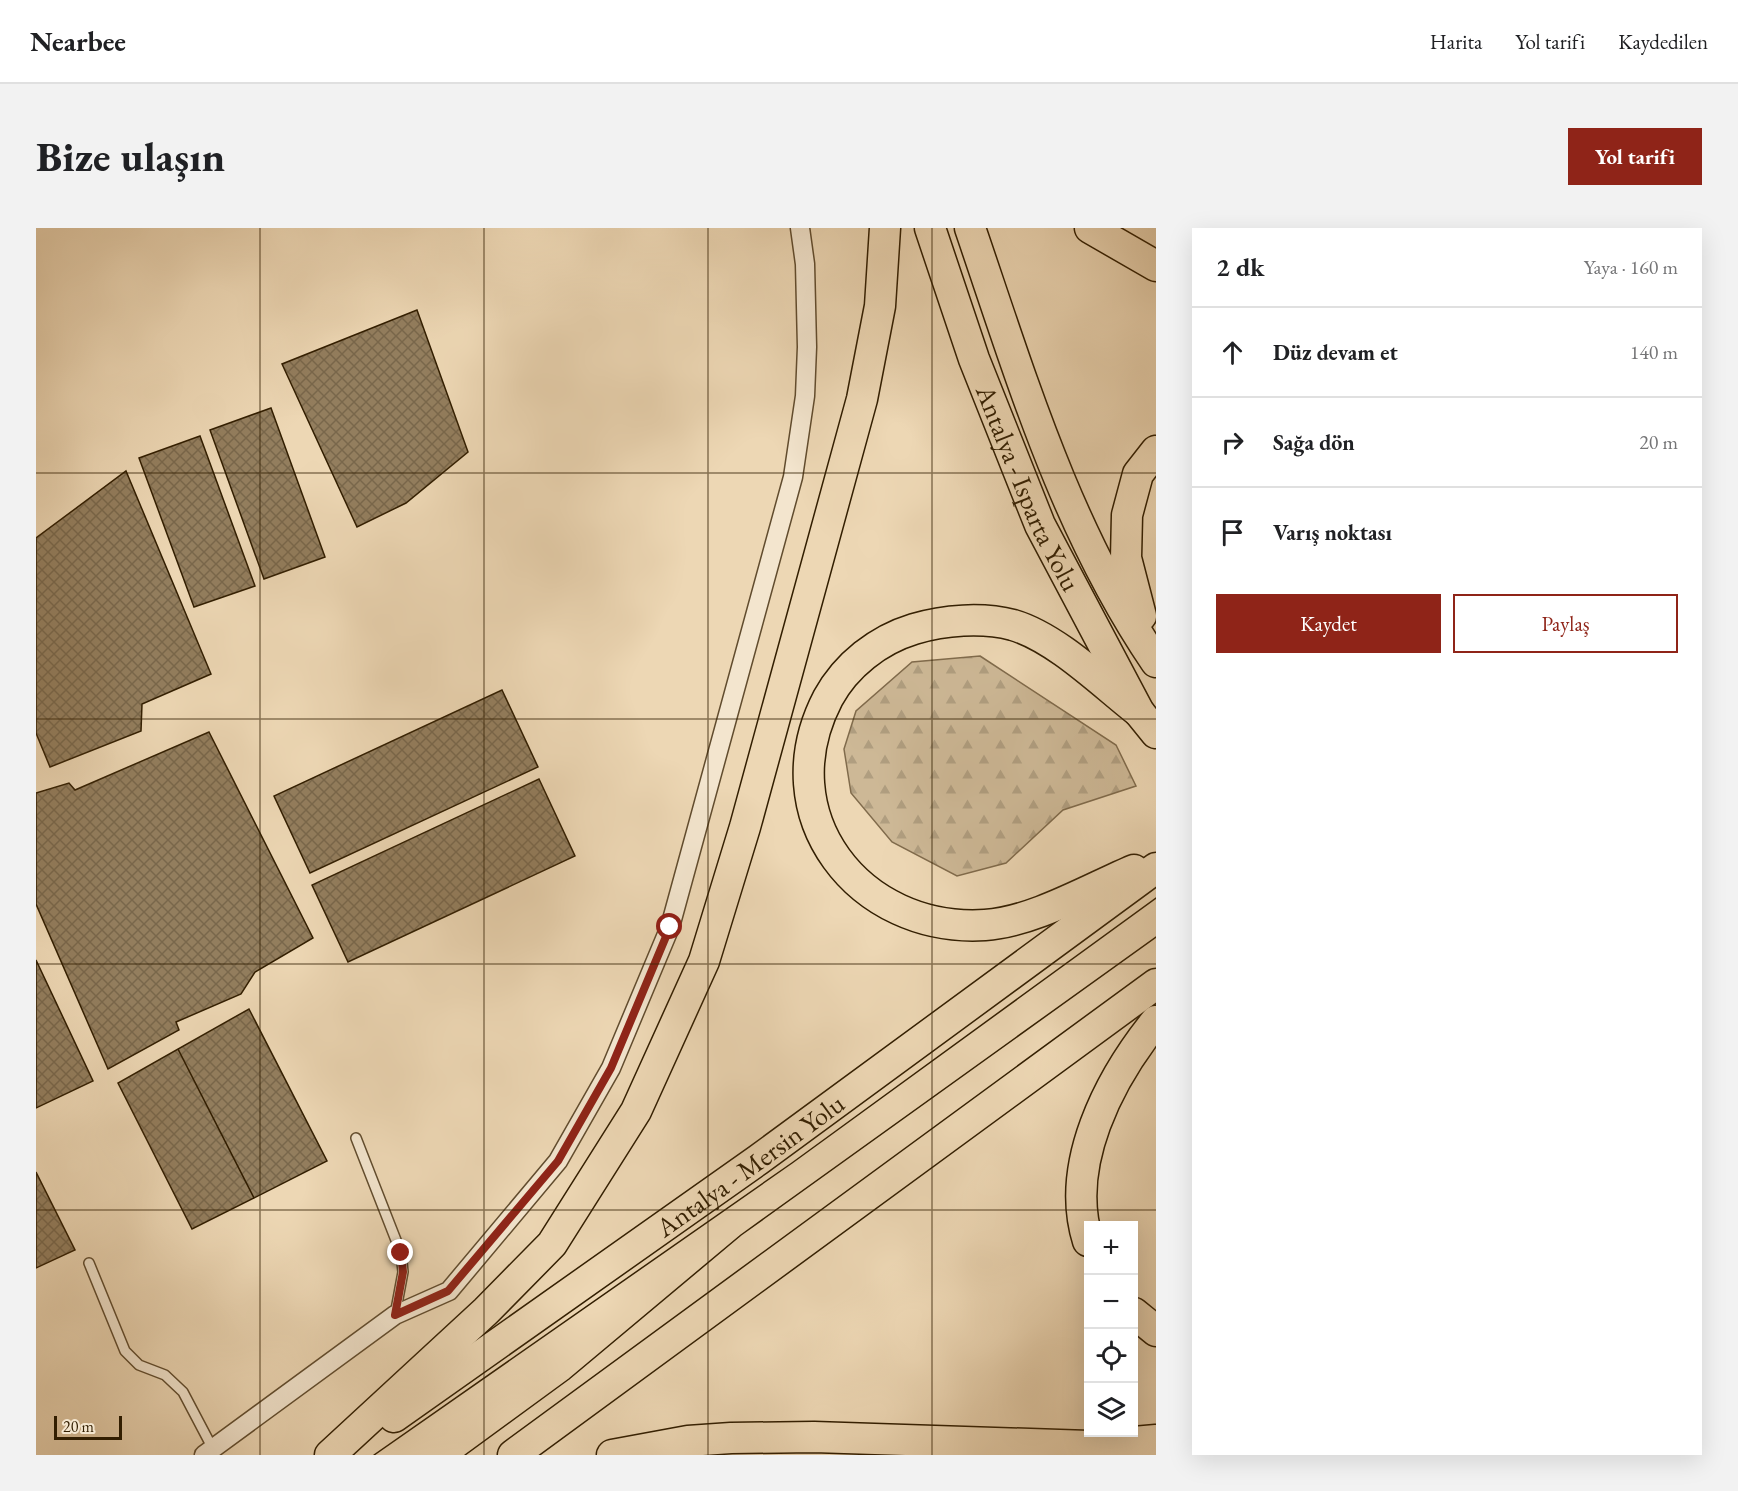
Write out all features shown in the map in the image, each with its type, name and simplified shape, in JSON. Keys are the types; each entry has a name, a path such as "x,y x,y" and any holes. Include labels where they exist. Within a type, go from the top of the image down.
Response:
{"highway":[{"path":"330,1455 486,1311 552,1244 636,1111 704,961 745,827 862,399 879,306 885,228"},
{"name":"Antalya - Isparta Yolu","path":"930,228 974,359 1040,525 1148,723"},
{"name":"Antalya - Isparta Yolu","path":"970,228 1047,453 1107,582 1155,660"},
{"path":"1090,228 1156,266"},
{"path":"1155,660 1129,579 1126,558 1127,515 1138,474 1156,451"},
{"path":"1148,723 1050,643 1013,626 974,621 934,622 888,639 863,656 836,685 817,720 808,758 810,798 822,836 851,876 873,896 908,914 946,923 986,925 1024,916 1156,861"},
{"name":"Antalya - Mersin Yolu","path":"341,1455 758,1160 1156,868"},
{"path":"513,1455 1156,984"},
{"path":"1084,1226 1081,1185 1100,1110 1118,1077 1156,1021"},
{"path":"1138,1316 1156,1331"},
{"path":"612,1455 688,1441 731,1438 814,1437 1089,1446 1156,1440"}],"street":[{"path":"209,1452 395,1315 448,1291 558,1161 611,1068 670,927 793,477 804,406 807,347 805,264 800,228"}],"lane":[{"path":"356,1138 401,1253 403,1272 395,1315"},
{"path":"88,1263 124,1350 139,1365 165,1375 183,1392 209,1452"}],"green space":[{"path":"980,656 1116,745 1136,786 1063,810 1006,863 957,876 892,842 851,793 844,749 856,711 912,662"}],"building":[{"path":"417,310 468,452 406,503 357,527 282,364"},
{"path":"271,408 325,557 264,579 210,430"},
{"path":"200,436 255,586 194,607 139,458"},
{"path":"126,471 211,674 142,704 141,731 50,767 36,733 36,538"},
{"path":"502,690 538,767 310,873 274,796"},
{"path":"209,732 313,938 255,972 241,994 176,1022 179,1030 108,1069 36,904 36,793 69,783 75,790"},
{"path":"539,779 575,856 348,962 312,885"},
{"path":"36,960 93,1081 36,1108"},
{"path":"249,1009 327,1161 254,1198 178,1049"},
{"path":"178,1049 254,1198 192,1229 118,1083"},
{"path":"36,1172 75,1250 36,1268"}],"tram line":[{"path":"374,1455 792,1163 1156,898"},
{"path":"465,1455 569,1379 741,1235 1156,937"}],"route":[{"path":"401,1253 403,1272 395,1315 448,1291 558,1161 611,1068 670,927"}]}
